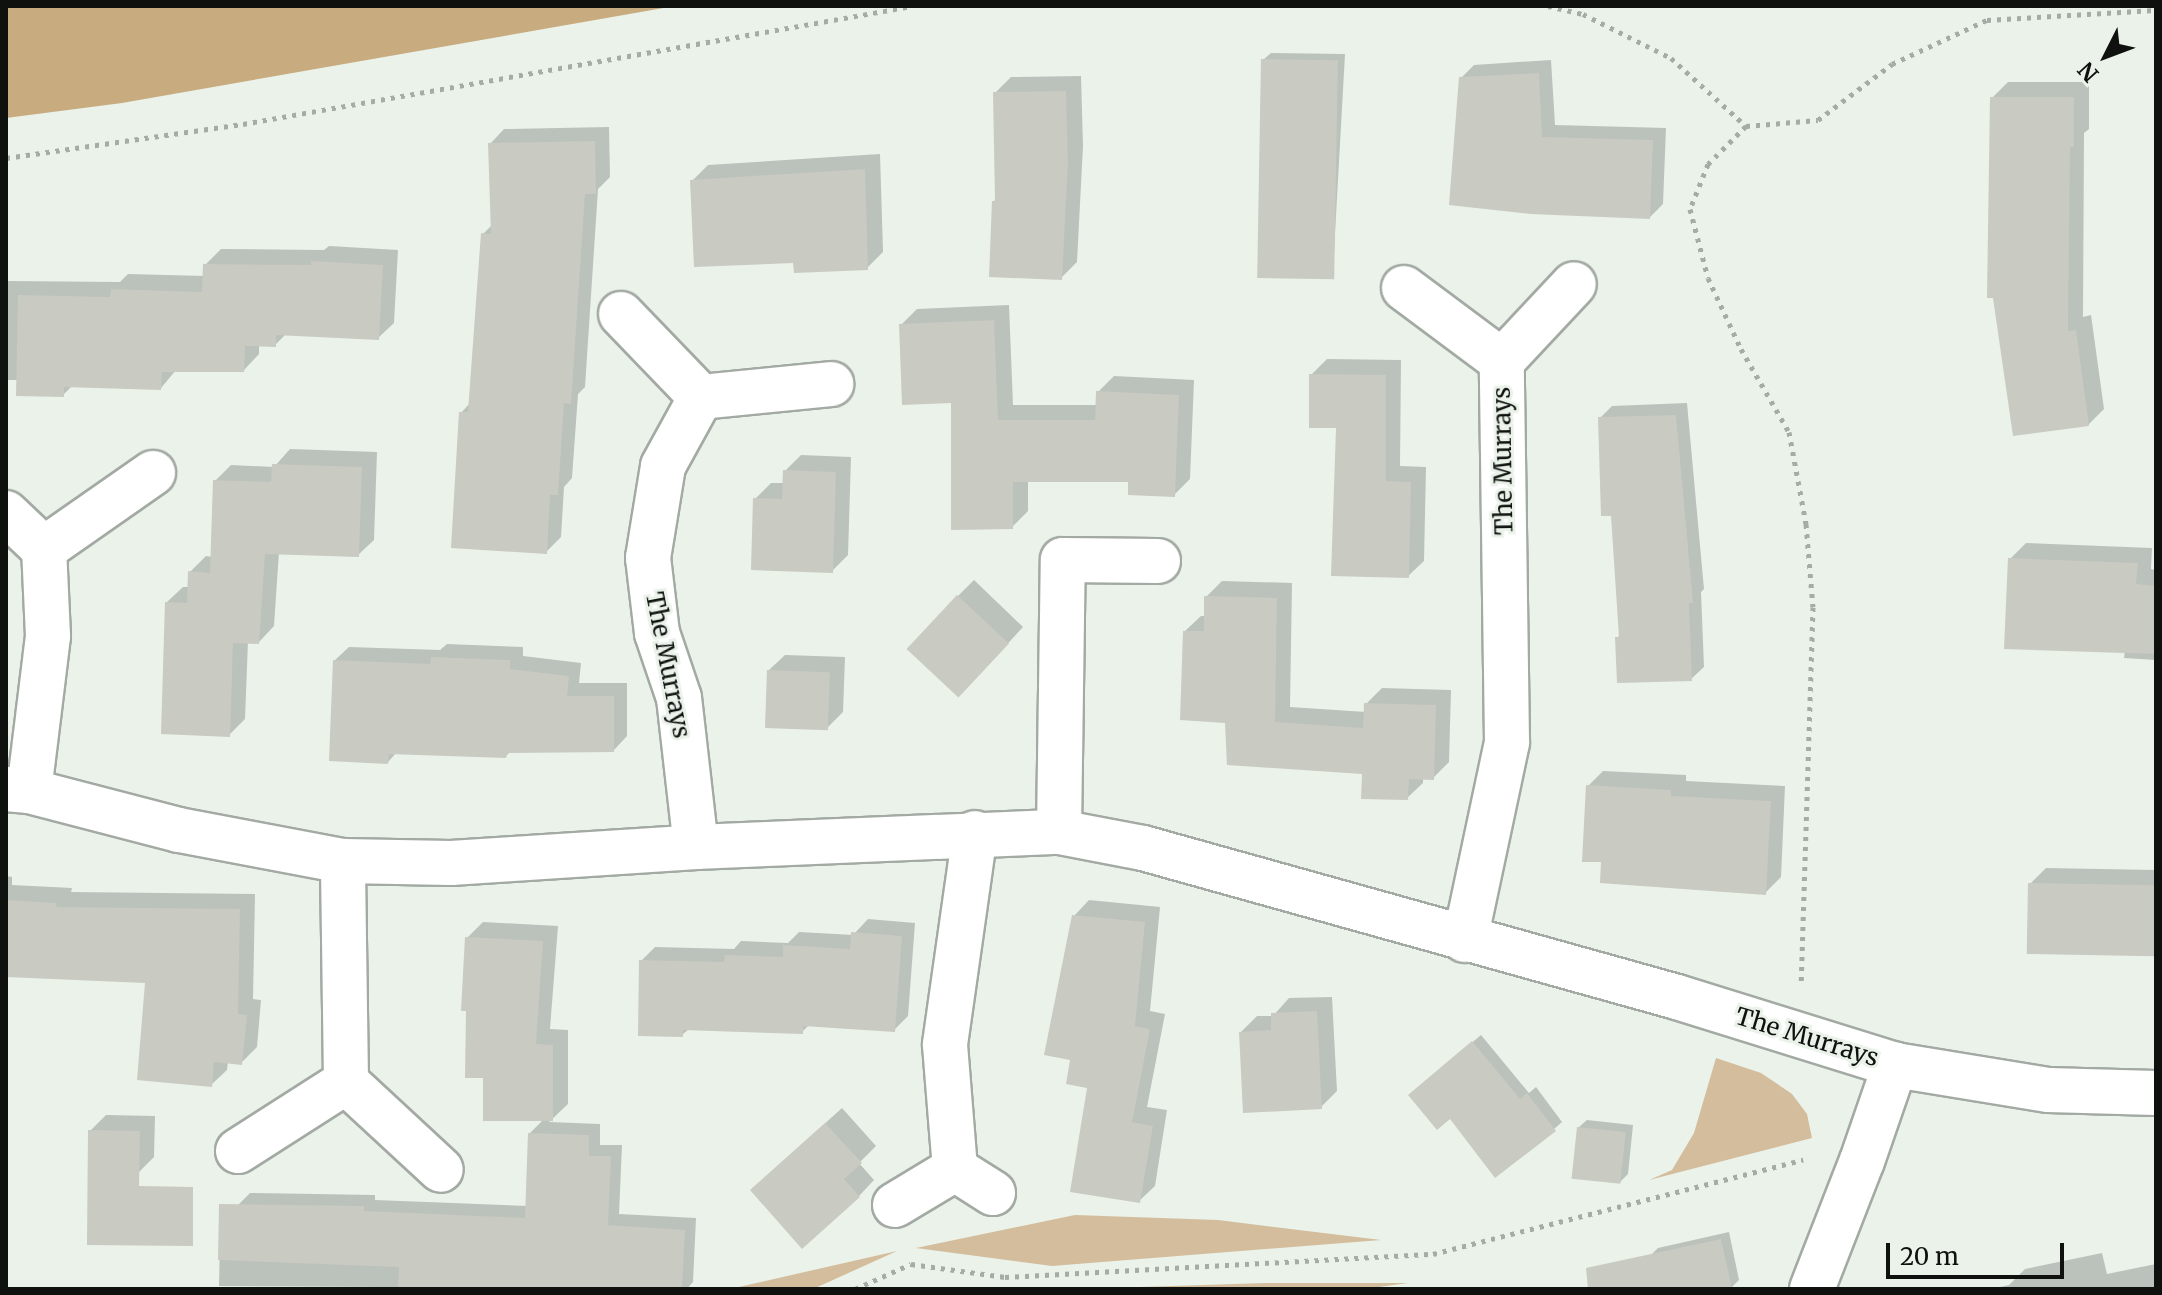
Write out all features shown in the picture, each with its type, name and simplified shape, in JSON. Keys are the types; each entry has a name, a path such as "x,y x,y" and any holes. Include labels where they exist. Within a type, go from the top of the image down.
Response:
{"street":[{"name":"The Murrays","path":"1465,940 1507,742 1502,361 1574,284"},
{"name":"The Murrays","path":"1404,288 1502,361"},
{"path":"621,314 701,397 831,384"},
{"name":"The Murrays","path":"696,847 679,698 657,633 648,558 663,466 701,397"},
{"path":"6,513 44,549 153,473"},
{"name":"The Murrays","path":"44,549 48,636 18,790 179,830 343,861 451,863 696,847 975,833 1059,832 1143,848 1677,997 1895,1065 2048,1090 2156,1093"},
{"path":"1059,832 1063,560 1158,561"},
{"path":"955,1169 945,1044 975,833"},
{"path":"343,861 346,1082 441,1170"},
{"path":"1812,1289 1862,1161 1895,1065"},
{"path":"238,1151 346,1082"},
{"path":"955,1169 993,1193"},
{"path":"895,1205 955,1169"}],"path":[{"path":"6,158 243,124 912,6"},
{"path":"1548,6 1583,14 1671,58 1746,126"},
{"path":"1800,1036 1813,607 1806,524 1789,432 1741,349 1708,278 1690,209 1708,164 1746,126 1818,120 1892,64 1987,20 2156,10"},
{"path":"855,1289 911,1264 1005,1277 1433,1254 1811,1158"}],"shaded area":[{"path":"6,6 675,6 122,103 6,118"},
{"path":"1716,1058 1761,1073 1792,1094 1807,1114 1812,1138 1649,1180 1672,1170 1694,1133"},
{"path":"1075,1215 1218,1220 1381,1240 1052,1266 916,1248"},
{"path":"897,1251 813,1289 730,1289"},
{"path":"1266,1283 1408,1283 1364,1289 1076,1289"}],"building":[{"path":"1261,59 1338,60 1334,279 1257,278"},
{"path":"1539,73 1542,137 1653,140 1650,219 1531,214 1449,205 1459,77"},
{"path":"1066,91 1068,163 1062,280 989,277 992,201 995,201 993,92"},
{"path":"1990,97 2074,97 2074,147 2070,147 2068,331 2076,330 2089,426 2013,436 1993,298 1987,298"},
{"path":"595,141 596,194 585,194 571,404 564,403 558,495 550,495 547,554 451,548 459,412 468,412 481,233 491,234 488,143"},
{"path":"865,169 868,270 794,273 793,263 694,267 690,180"},
{"path":"311,261 383,265 379,340 276,335 276,347 245,346 244,372 162,372 161,390 64,387 64,397 16,396 18,295 110,297 111,289 202,292 203,264 311,265"},
{"path":"994,320 998,420 1095,420 1096,391 1179,395 1175,497 1128,495 1128,482 1013,482 1013,529 951,530 951,403 902,405 899,324"},
{"path":"1309,374 1386,375 1386,481 1411,482 1409,578 1331,576 1336,428 1309,428"},
{"path":"1676,415 1693,603 1689,603 1692,681 1617,683 1615,637 1619,637 1611,516 1601,516 1598,417"},
{"path":"272,464 362,467 359,557 265,554 259,644 233,643 230,737 161,734 165,602 187,603 188,571 210,573 213,480 271,482"},
{"path":"783,470 836,472 833,573 751,570 753,498 782,499"},
{"path":"2008,558 2138,563 2136,584 2156,586 2156,654 2004,649"},
{"path":"957,595 1009,643 958,698 907,649"},
{"path":"1204,596 1277,598 1275,722 1363,728 1364,703 1436,705 1434,780 1409,779 1408,800 1361,799 1362,774 1227,765 1225,723 1180,720 1183,631 1204,631"},
{"path":"431,657 510,660 510,669 569,676 567,696 614,696 614,752 507,753 506,758 389,754 388,764 329,761 333,660 430,664"},
{"path":"767,670 830,672 828,730 765,728"},
{"path":"1586,785 1671,790 1671,796 1771,801 1766,895 1600,883 1601,862 1582,862"},
{"path":"2028,883 2156,885 2155,956 2027,954"},
{"path":"6,900 57,903 56,907 240,909 238,1014 247,1015 242,1065 214,1062 212,1087 137,1080 145,983 6,977"},
{"path":"1072,915 1145,922 1135,1026 1150,1029 1132,1122 1153,1126 1140,1203 1070,1192 1087,1088 1066,1084 1070,1060 1044,1055"},
{"path":"851,932 902,936 895,1032 803,1026 803,1034 683,1030 683,1037 638,1036 639,960 724,962 725,955 783,957 783,945 850,949"},
{"path":"465,937 543,941 536,1044 553,1045 553,1121 483,1121 483,1078 465,1078 466,1011 461,1011"},
{"path":"1317,1011 1322,1109 1243,1113 1239,1032 1271,1030 1271,1013"},
{"path":"1472,1041 1520,1099 1527,1093 1556,1131 1495,1178 1450,1119 1437,1130 1408,1095"},
{"path":"825,1123 862,1163 844,1179 860,1197 802,1249 750,1190"},
{"path":"1577,1127 1626,1132 1620,1184 1572,1179"},
{"path":"88,1130 140,1131 139,1186 193,1187 193,1246 87,1245"},
{"path":"528,1133 589,1135 589,1156 611,1156 608,1225 685,1230 682,1289 398,1289 399,1267 218,1260 219,1204 364,1206 364,1211 525,1218"},
{"path":"1721,1239 1732,1289 1588,1289 1586,1268"}]}
